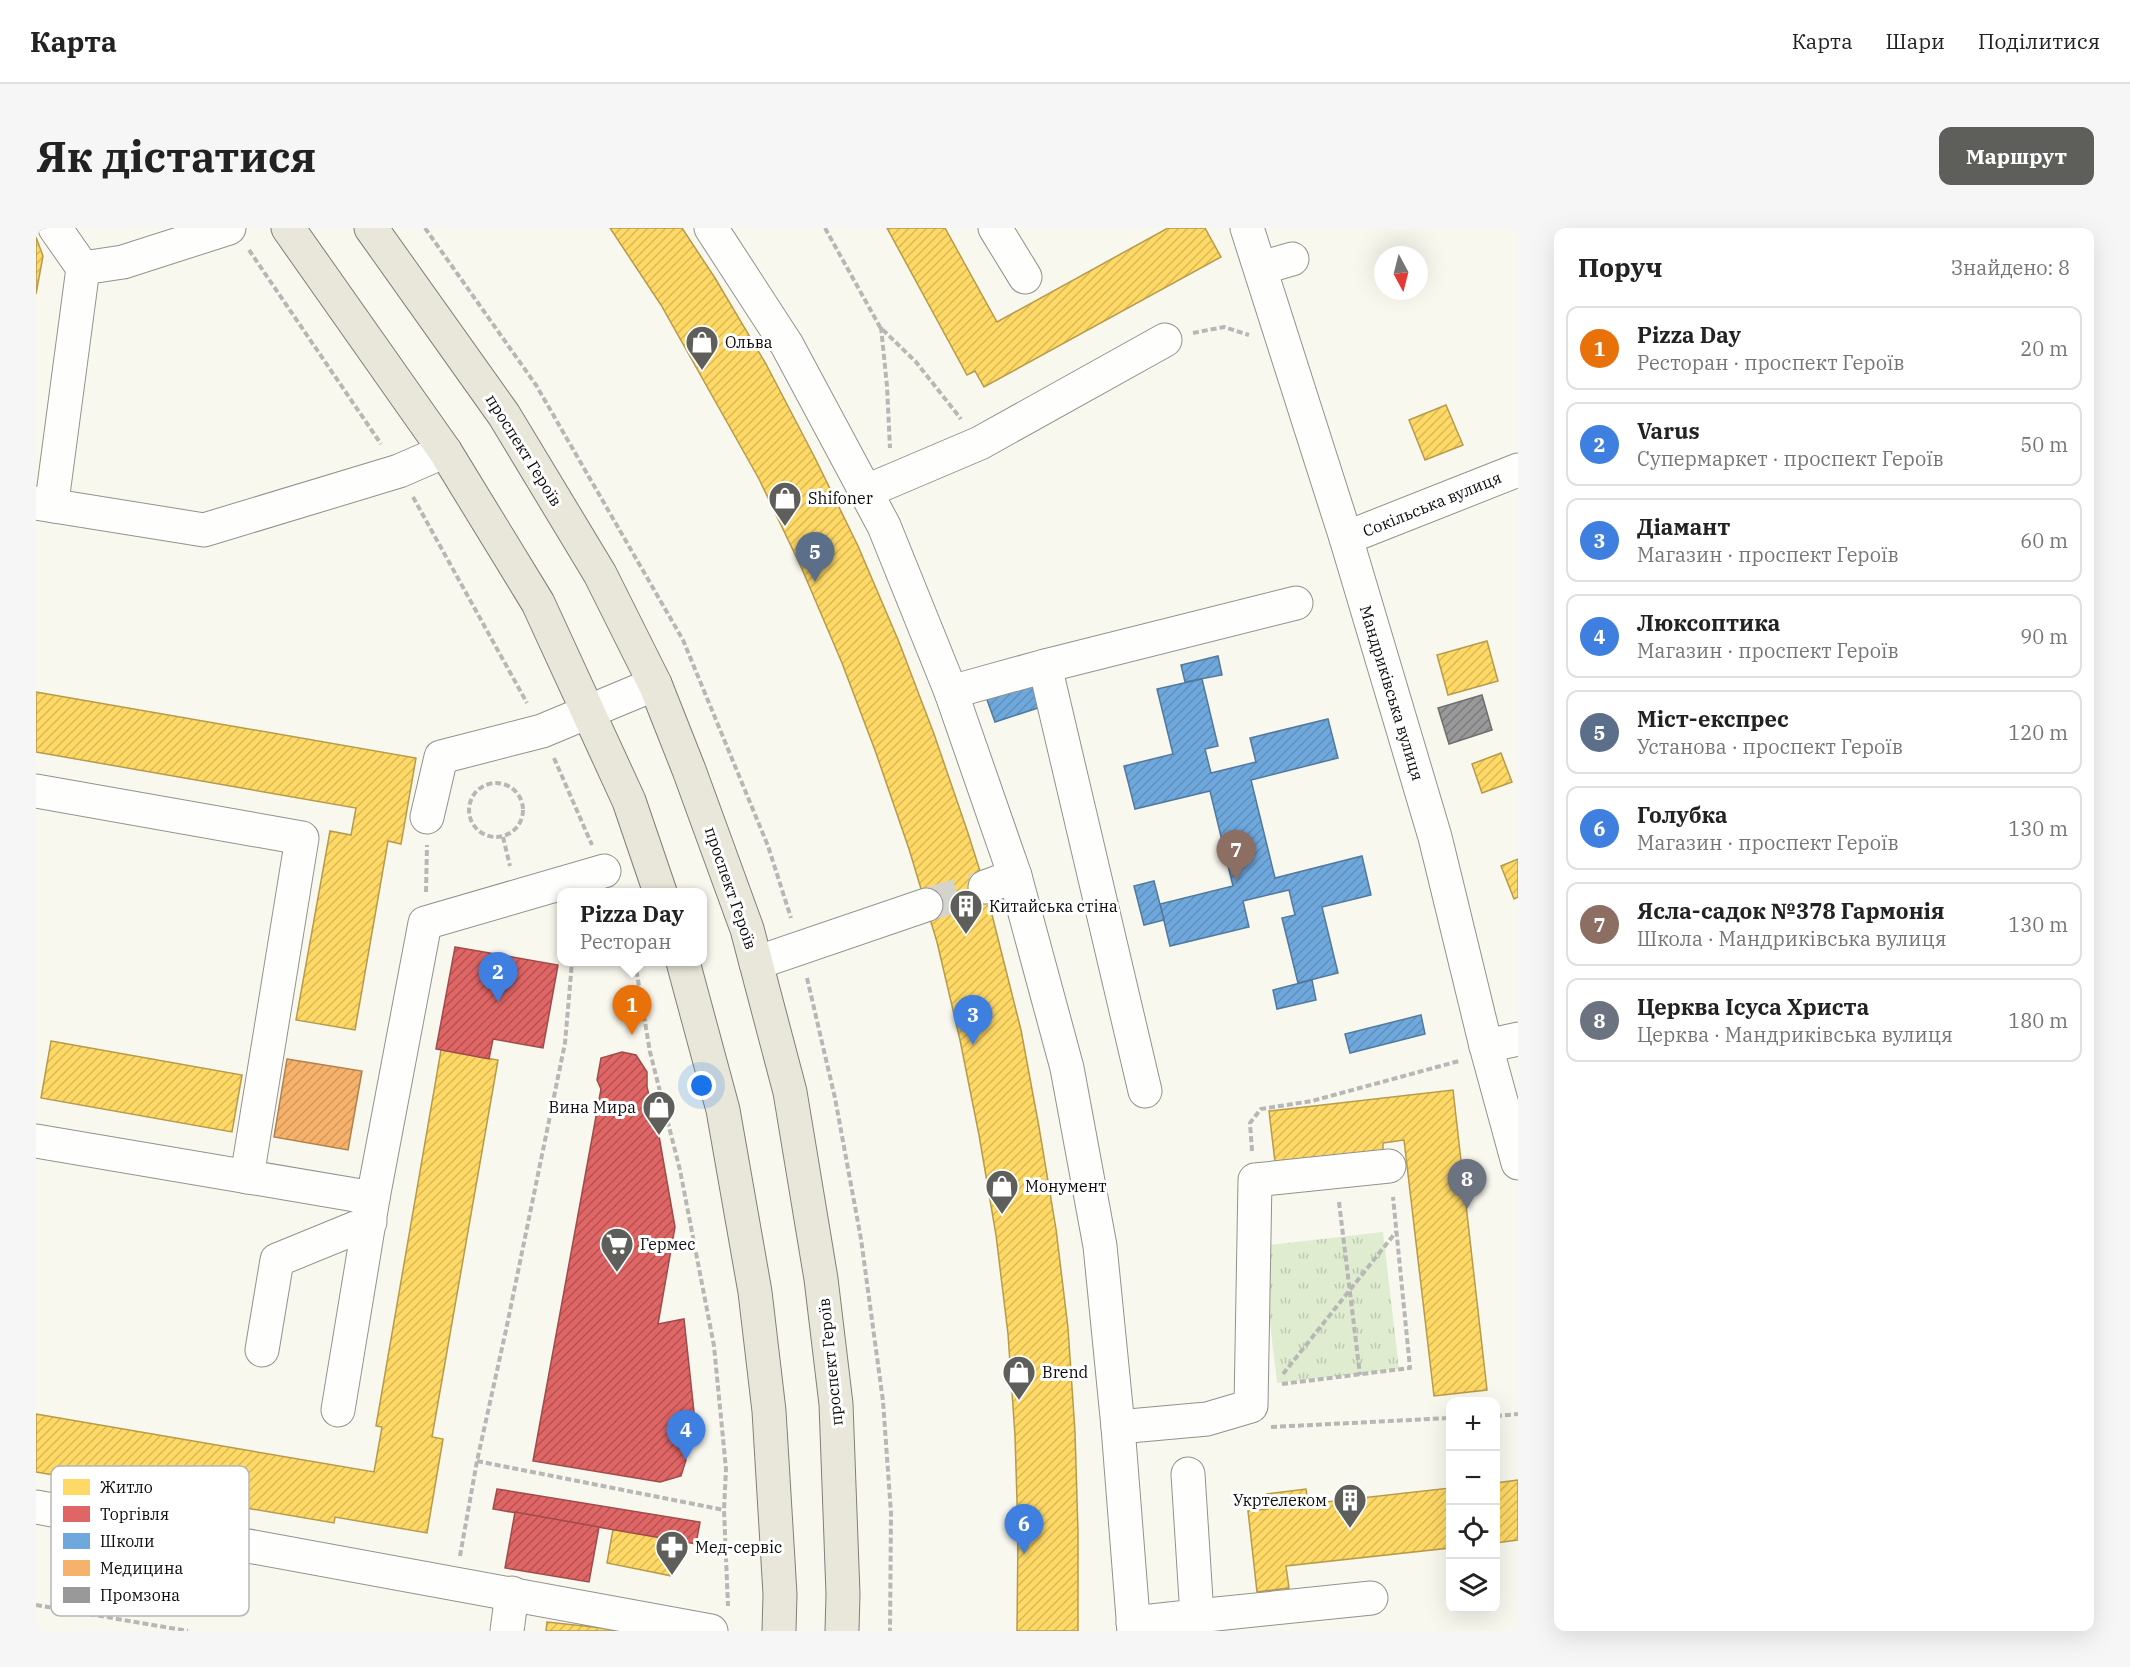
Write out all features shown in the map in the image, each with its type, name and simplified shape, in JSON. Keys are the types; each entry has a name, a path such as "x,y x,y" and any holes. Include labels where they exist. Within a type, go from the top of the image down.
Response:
{"main road":[{"path":"288,228 446,451 537,603 629,801 659,888"},
{"name":"проспект Героїв","path":"371,228 504,415 600,574 655,684 747,929 790,1092 821,1279 836,1404 843,1594 842,1631"},
{"path":"684,966 723,1110 755,1292 768,1411 780,1594 779,1631"}],"street":[{"path":"55,228 83,268 53,494 45,505 204,530 399,471 446,451"},
{"path":"711,228 879,486 884,526 951,692 1015,876 1070,1079 1100,1246 1118,1427 1134,1627 1197,1616 1371,1598"},
{"path":"995,228 1025,277"},
{"name":"Мандриківська вулиця","path":"1247,228 1346,538 1435,837 1518,1163"},
{"path":"83,268 238,238"},
{"path":"1261,268 1292,259"},
{"path":"879,486 980,443 1165,340"},
{"name":"Сокільська вулиця","path":"1346,538 1518,470"},
{"path":"951,692 1296,603"},
{"path":"1045,666 1145,1091"},
{"path":"427,817 441,757 542,730 655,684"},
{"path":"36,791 302,838 247,1177"},
{"path":"338,1410 425,923 604,871"},
{"path":"985,887 1015,876"},
{"path":"756,963 926,904"},
{"path":"1488,1050 1518,1039"},
{"path":"36,1141 247,1177 372,1210"},
{"path":"1118,1427 1207,1419 1251,1406 1255,1180 1389,1166"},
{"path":"262,1350 277,1260 372,1210"},
{"path":"1188,1474 1197,1616"},
{"path":"36,1508 51,1511"},
{"path":"249,1546 512,1593 719,1622"},
{"path":"507,1631 512,1593"}],"path":[{"path":"825,228 880,327 916,362 980,443"},
{"path":"238,238 399,471 542,730 604,871"},
{"path":"879,486 887,386 880,327"},
{"path":"1165,340 1224,327 1285,345"},
{"path":"491,784 508,786 521,800 524,808 522,818 512,833 495,838 486,836 473,825 469,808 471,800 476,792 491,784"},
{"path":"425,923 427,817"},
{"path":"455,1583 477,1461 565,1043 572,966"},
{"path":"635,966 650,1052 680,1170 714,1346 726,1469 719,1622"},
{"path":"1255,1180 1250,1123 1261,1108 1312,1101 1488,1050"},
{"path":"1389,1166 1396,1231 1410,1368 1275,1385 1396,1231"},
{"path":"1335,1172 1360,1375"},
{"path":"1500,1416 1518,1414"},
{"path":"1261,1428 1446,1418"},
{"path":"477,1461 724,1510"},
{"path":"36,1605 51,1608"},
{"path":"100,1616 188,1631"},
{"path":"891,1623 891,1631"}],"green space":[{"path":"1383,1232 1399,1369 1277,1383 1261,1246"}],"building: Житло":[{"name":"Китайська стіна","path":"610,228 682,228 715,278 766,364 858,546 899,642 968,833 985,887 1021,1030 1056,1229 1068,1328 1075,1432 1078,1631 1017,1631 1018,1533 1015,1436 1008,1334 996,1235 960,1040 937,942 909,849 842,663 802,569 759,479 661,305"},
{"path":"887,228 945,228 997,322 1168,228 1205,228 1221,257 984,387 975,371 967,375"},
{"path":"36,237 43,256 36,294"},
{"path":"1446,405 1463,445 1425,460 1409,420"},
{"path":"1487,641 1498,681 1448,695 1437,655"},
{"path":"36,692 416,758 401,844 388,841 355,1030 296,1020 330,831 351,835 356,808 36,752"},
{"path":"1501,753 1512,782 1482,793 1472,764"},
{"path":"1518,859 1518,897 1514,899 1501,866"},
{"path":"51,1041 242,1075 232,1132 41,1098"},
{"path":"441,1050 498,1060 432,1437 443,1439 427,1533 335,1517 334,1523 249,1508 249,1466 51,1466 51,1475 36,1472 36,1414 374,1472 382,1427 376,1426"},
{"path":"1453,1090 1487,1390 1434,1396 1404,1140 1383,1143 1383,1150 1275,1162 1269,1111"},
{"path":"1518,1480 1518,1540 1500,1542 1500,1482"},
{"name":"Укртелеком","path":"1446,1488 1446,1548 1286,1566 1289,1588 1257,1592 1248,1511 1268,1509 1267,1494 1306,1489 1308,1504"},
{"path":"613,1529 679,1541 672,1576 607,1563"},
{"path":"547,1622 630,1631 546,1631"}],"building: Торгівля":[{"path":"455,947 558,966 543,1048 493,1039 489,1059 436,1049"},
{"name":"Гермес","path":"622,1052 636,1055 647,1072 647,1087 659,1136 675,1227 658,1324 684,1319 697,1440 685,1444 686,1460 681,1476 660,1482 533,1461 601,1089 597,1080 601,1058"},
{"path":"497,1489 700,1522 696,1544 493,1509"},
{"path":"515,1512 599,1527 589,1582 505,1568"}],"building: Школи":[{"path":"1218,656 1222,675 1185,682 1181,665"},
{"path":"1202,679 1218,746 1205,749 1211,773 1256,762 1250,738 1328,719 1338,758 1251,780 1275,878 1362,856 1371,895 1322,907 1338,973 1298,983 1282,918 1295,915 1289,890 1243,901 1249,927 1170,946 1160,904 1233,886 1210,791 1135,809 1124,766 1173,754 1157,689"},
{"path":"1032,681 1041,707 995,722 986,697"},
{"path":"1154,881 1164,920 1144,925 1134,886"},
{"path":"1312,980 1316,1000 1277,1009 1273,990"},
{"path":"1421,1015 1425,1034 1350,1053 1345,1034"}],"building: Медицина":[{"path":"287,1059 362,1071 348,1150 274,1137"}],"building: Промзона":[{"path":"1482,695 1492,730 1449,744 1438,708"}],"tunnel":[{"path":"926,905 985,887"}],"place":[{"name":"Ольва","path":"702,371"},
{"name":"Shifoner","path":"785,527"},
{"name":"Міст-експрес","path":"815,582"},
{"name":"Ясла-садок №378 Гармонія","path":"1236,880"},
{"name":"Китайська стіна","path":"966,935"},
{"name":"Varus","path":"498,1002"},
{"name":"Pizza Day","path":"632,1035"},
{"name":"Діамант","path":"973,1045"},
{"name":"Вина Мира","path":"659,1136"},
{"name":"Церква Ісуса Христа","path":"1467,1209"},
{"name":"Монумент","path":"1002,1215"},
{"name":"Гермес","path":"617,1273"},
{"name":"Brend","path":"1019,1401"},
{"name":"Люксоптика","path":"686,1460"},
{"name":"Укртелеком","path":"1350,1529"},
{"name":"Голубка","path":"1024,1554"},
{"name":"Мед-сервіс","path":"672,1576"}]}
